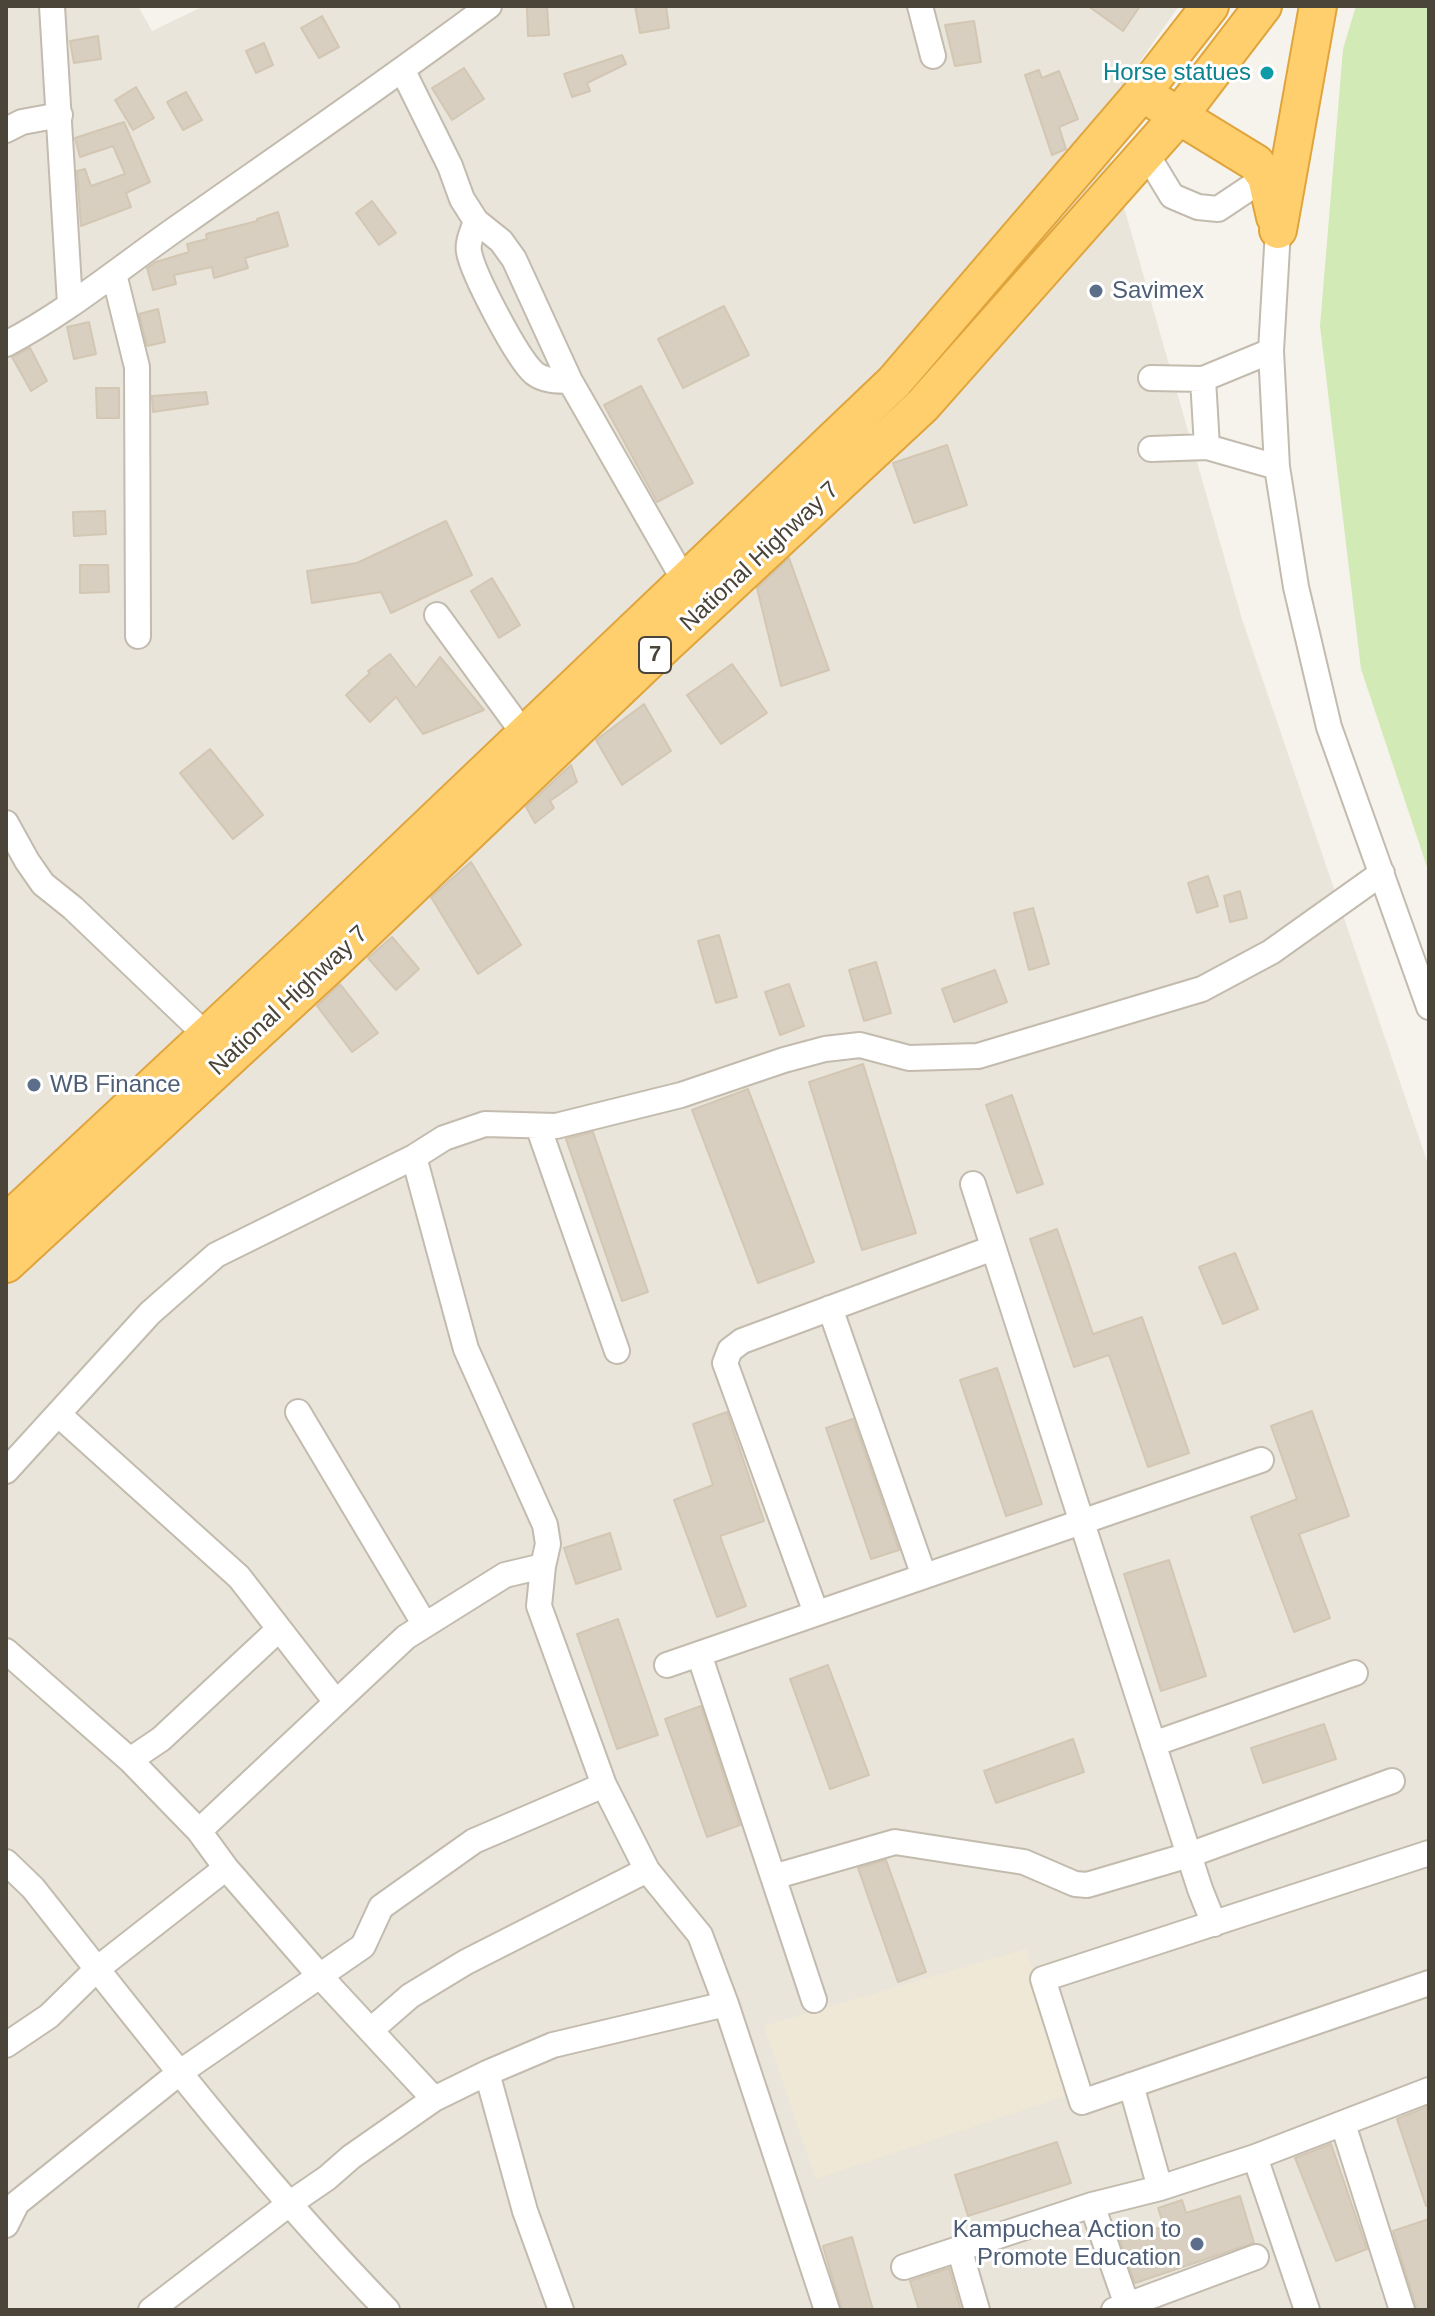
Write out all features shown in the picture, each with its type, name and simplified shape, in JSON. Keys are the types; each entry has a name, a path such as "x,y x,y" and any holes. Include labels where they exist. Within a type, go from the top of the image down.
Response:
{"highway":[{"name":"National Highway 7","path":"6,1264 319,953 652,635 684,580 894,382 1142,93 1210,6"},
{"name":"National Highway 7","path":"6,1223 207,1036 319,953 524,734 652,635 923,405 1178,117 1263,6"},
{"path":"1278,230 1318,6"},
{"path":"1142,93 1256,163 1266,177 1278,230"},
{"path":"894,382 923,405"}],"street":[{"path":"52,6 70,304"},
{"path":"6,344 36,328 114,274 403,71 489,6"},
{"path":"920,6 933,56"},
{"path":"403,71 450,166 462,199 476,221 501,241 514,259 570,381 684,580"},
{"path":"6,130 22,122 60,115"},
{"path":"1146,153 1172,196 1198,207 1218,209 1266,177"},
{"path":"476,221 468,247 474,269 518,351 534,373 550,380 570,381"},
{"path":"1278,230 1271,351 1277,467 1296,587 1329,727 1429,1007"},
{"path":"114,274 137,367 138,636"},
{"path":"1151,378 1203,379 1271,351"},
{"path":"1203,379 1207,447"},
{"path":"1151,449 1207,447 1277,467"},
{"path":"437,615 524,734"},
{"path":"6,823 43,884 73,908 207,1036"},
{"path":"6,1471 150,1313 216,1255 414,1157 444,1138 485,1124 556,1126 681,1095 825,1049 860,1045 909,1058 978,1056 1202,989 1271,952 1382,873"},
{"path":"538,1126 617,1351"},
{"path":"414,1157 466,1349 545,1525 548,1544 539,1606 604,1785 647,1870 700,1935 726,2004 827,2310"},
{"path":"973,1184 1189,1855 1214,1924"},
{"path":"816,1613 725,1363 730,1350 742,1341 993,1248"},
{"path":"830,1308 924,1576"},
{"path":"298,1412 425,1625"},
{"path":"58,1414 239,1577 336,1702"},
{"path":"667,1665 1261,1460"},
{"path":"199,1831 406,1637 505,1575 543,1566"},
{"path":"130,1760 161,1739 278,1630"},
{"path":"6,1651 130,1760 199,1831 226,1868 319,1975 434,2099"},
{"path":"699,1654 814,2000"},
{"path":"1153,1744 1355,1673"},
{"path":"773,1877 895,1842 1024,1862 1075,1884 1087,1885 1189,1855 1392,1781"},
{"path":"6,2225 17,2203 179,2073 363,1946 381,1907 474,1841 604,1785"},
{"path":"1429,1853 1043,1979 1082,2102 1429,1983"},
{"path":"6,1862 33,1888 179,2073 289,2204 387,2310"},
{"path":"6,2045 49,2016 97,1969 226,1868"},
{"path":"371,2030 410,1996 466,1962 647,1870"},
{"path":"151,2310 351,2157 434,2099 553,2045 726,2004"},
{"path":"487,2073 525,2211 561,2310"},
{"path":"1131,2085 1160,2188"},
{"path":"904,2267 1092,2205 1160,2188 1255,2157 1429,2090"},
{"path":"1343,2124 1402,2310"},
{"path":"1255,2157 1307,2310"},
{"path":"1092,2205 1120,2308 1256,2257"},
{"path":"959,2248 977,2310"}],"shaded area":[{"path":"6,6 138,6 152,31 204,6 1179,6 1099,120 1242,619 1429,1167 1429,2310 6,2310"},
{"path":"1026,1949 1072,2094 816,2179 764,2026"}],"green space":[{"path":"1356,6 1429,6 1429,873 1361,669 1320,326 1343,49"}],"building":[{"path":"547,6 549,35 528,36 527,7"},
{"path":"635,6 666,6 669,28 640,33"},
{"path":"1088,6 1140,6 1123,31"},
{"path":"322,16 339,47 319,58 301,28"},
{"path":"974,21 981,62 955,66 945,25"},
{"path":"98,36 101,59 74,63 70,41"},
{"path":"264,43 273,65 256,73 246,51"},
{"path":"622,55 626,64 587,83 590,91 572,97 564,74"},
{"path":"464,68 484,99 452,120 432,88"},
{"path":"1039,70 1042,78 1059,71 1078,119 1059,127 1066,149 1052,155 1025,75"},
{"path":"136,87 154,118 133,130 115,100"},
{"path":"186,92 202,120 183,130 167,102"},
{"path":"124,122 150,182 126,193 131,207 81,226 77,171 85,169 91,186 125,174 113,146 80,157 75,138"},
{"path":"372,201 396,233 379,245 356,213"},
{"path":"278,212 288,246 245,258 248,268 214,278 212,267 174,275 176,284 153,290 147,268 156,262 189,252 187,244 207,239 206,234 257,221"},
{"path":"724,306 749,355 683,388 658,339"},
{"path":"158,309 165,342 147,346 139,314"},
{"path":"89,322 96,354 74,359 67,327"},
{"path":"30,348 47,381 31,391 12,357"},
{"path":"641,386 693,483 657,502 604,405"},
{"path":"96,388 119,388 119,418 97,418"},
{"path":"206,392 208,404 153,412 152,396"},
{"path":"947,445 967,505 914,523 893,463"},
{"path":"105,511 106,534 74,536 73,512"},
{"path":"446,521 472,575 391,613 381,592 312,603 307,571 357,563"},
{"path":"789,558 829,670 781,686 757,588"},
{"path":"80,565 108,565 109,592 80,593"},
{"path":"492,578 520,625 499,638 471,591"},
{"path":"390,654 416,688 440,657 484,710 423,734 396,697 370,722 346,695 370,673 368,671"},
{"path":"732,664 767,713 721,744 687,695"},
{"path":"644,704 671,751 622,785 596,740"},
{"path":"210,749 263,815 233,839 180,773"},
{"path":"571,765 577,782 550,801 554,808 535,823 526,807"},
{"path":"471,862 521,945 478,974 431,897"},
{"path":"1208,876 1218,906 1197,913 1188,883"},
{"path":"1240,891 1247,918 1230,922 1224,896"},
{"path":"1033,908 1049,964 1029,970 1014,913"},
{"path":"719,935 737,997 716,1003 698,941"},
{"path":"392,937 419,969 396,990 368,958"},
{"path":"876,962 891,1013 864,1021 849,970"},
{"path":"995,970 1007,1002 954,1022 942,989"},
{"path":"340,984 378,1033 352,1052 317,1006"},
{"path":"789,984 804,1026 780,1035 765,992"},
{"path":"863,1064 916,1233 862,1250 809,1082"},
{"path":"748,1089 814,1262 758,1283 692,1110"},
{"path":"1012,1095 1043,1184 1017,1193 986,1105"},
{"path":"593,1132 648,1292 622,1301 566,1139"},
{"path":"1057,1229 1093,1334 1142,1317 1189,1453 1148,1467 1109,1355 1074,1367 1030,1239"},
{"path":"1235,1253 1258,1309 1223,1324 1199,1267"},
{"path":"997,1368 1042,1504 1006,1516 960,1380"},
{"path":"1312,1411 1349,1516 1299,1534 1330,1618 1294,1632 1251,1517 1297,1499 1271,1426"},
{"path":"727,1412 764,1521 720,1536 746,1606 717,1617 674,1500 713,1485 693,1424"},
{"path":"853,1419 899,1550 871,1559 826,1428"},
{"path":"610,1533 621,1569 576,1584 564,1548"},
{"path":"1169,1560 1206,1676 1161,1691 1124,1574"},
{"path":"618,1619 658,1735 617,1749 577,1634"},
{"path":"828,1665 869,1775 830,1789 790,1679"},
{"path":"701,1706 740,1825 707,1837 665,1719"},
{"path":"1324,1724 1336,1759 1263,1783 1251,1748"},
{"path":"1073,1739 1084,1772 996,1803 984,1771"},
{"path":"886,1860 926,1972 898,1982 858,1868"},
{"path":"1429,2106 1429,2206 1426,2206 1397,2119"},
{"path":"1057,2142 1071,2183 968,2216 955,2175"},
{"path":"1331,2144 1367,2249 1336,2261 1295,2158"},
{"path":"1240,2196 1254,2243 1135,2283 1120,2240 1164,2226 1158,2208 1182,2200 1186,2213"},
{"path":"1429,2219 1429,2310 1417,2310 1393,2231"},
{"path":"852,2237 873,2310 842,2310 831,2274 823,2246"},
{"path":"949,2268 961,2310 919,2310 910,2281"}],"place":[{"name":"Horse statues","path":"1267,73"},
{"name":"Savimex","path":"1096,291"},
{"name":"WB Finance","path":"34,1085"},
{"name":"Kampuchea Action to Promote Education","path":"1197,2244"}]}
